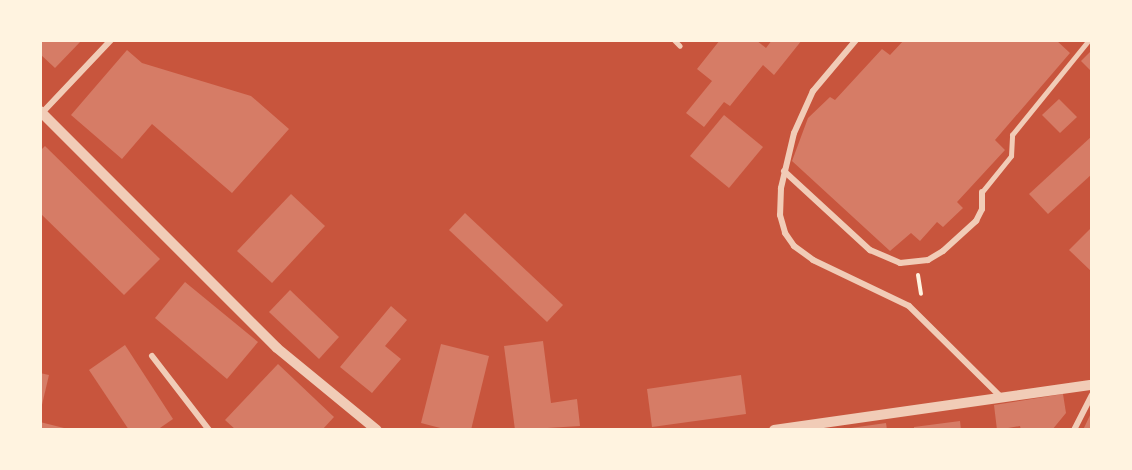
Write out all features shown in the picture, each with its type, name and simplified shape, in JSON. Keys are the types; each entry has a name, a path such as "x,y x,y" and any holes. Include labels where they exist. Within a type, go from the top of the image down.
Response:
{"street":[{"path":"111,40 41,113 277,348 373,429"},
{"path":"674,40 680,46"},
{"path":"856,40 806,102 784,171 781,221 794,246 834,272 909,306 1003,399"},
{"path":"784,171 870,250 900,263 918,263 943,251 976,221 982,209 982,192"},
{"path":"152,356 209,429"},
{"path":"774,429 1092,385"},
{"path":"1074,429 1092,395"}],"lane":[{"path":"982,192 1011,156 1012,135 1089,40"}],"building":[{"path":"40,40 82,40 55,68 40,54"},
{"path":"720,40 756,40 766,48 772,40 802,40 774,75 763,65 730,106 724,102 704,127 686,113 712,81 697,69"},
{"path":"904,40 1056,40 1070,53 995,140 1005,150 957,202 963,208 943,227 937,222 920,241 911,233 890,251 792,161 808,118 830,97 835,100 882,49 890,55"},
{"path":"127,50 142,63 251,96 289,129 232,193 152,124 122,159 71,115"},
{"path":"1092,50 1092,72 1081,61"},
{"path":"1059,99 1077,117 1060,133 1042,115"},
{"path":"724,115 763,147 729,188 690,156"},
{"path":"1092,136 1092,174 1048,214 1029,194"},
{"path":"45,146 160,259 124,295 40,213 40,151"},
{"path":"291,194 325,226 272,283 237,251"},
{"path":"465,213 563,305 547,322 449,230"},
{"path":"1092,227 1092,272 1069,250"},
{"path":"185,282 258,342 227,379 155,318"},
{"path":"290,290 339,337 319,359 269,312"},
{"path":"391,306 407,320 385,346 401,359 372,393 340,367"},
{"path":"543,341 551,403 577,399 580,426 515,430 504,346"},
{"path":"441,344 489,356 471,430 448,430 421,423"},
{"path":"125,345 173,419 157,430 129,430 89,370"},
{"path":"278,364 334,417 322,430 236,430 225,420"},
{"path":"40,373 49,375 41,409 40,409"},
{"path":"741,375 746,414 652,427 647,389"},
{"path":"1063,394 1066,413 1052,430 1021,430 1020,426 997,430 994,405"},
{"path":"1092,411 1092,430 1083,430"},
{"path":"960,421 961,430 914,430 914,427"},
{"path":"40,422 68,429 68,430 40,430"},
{"path":"886,423 887,430 851,430 851,428"}]}
